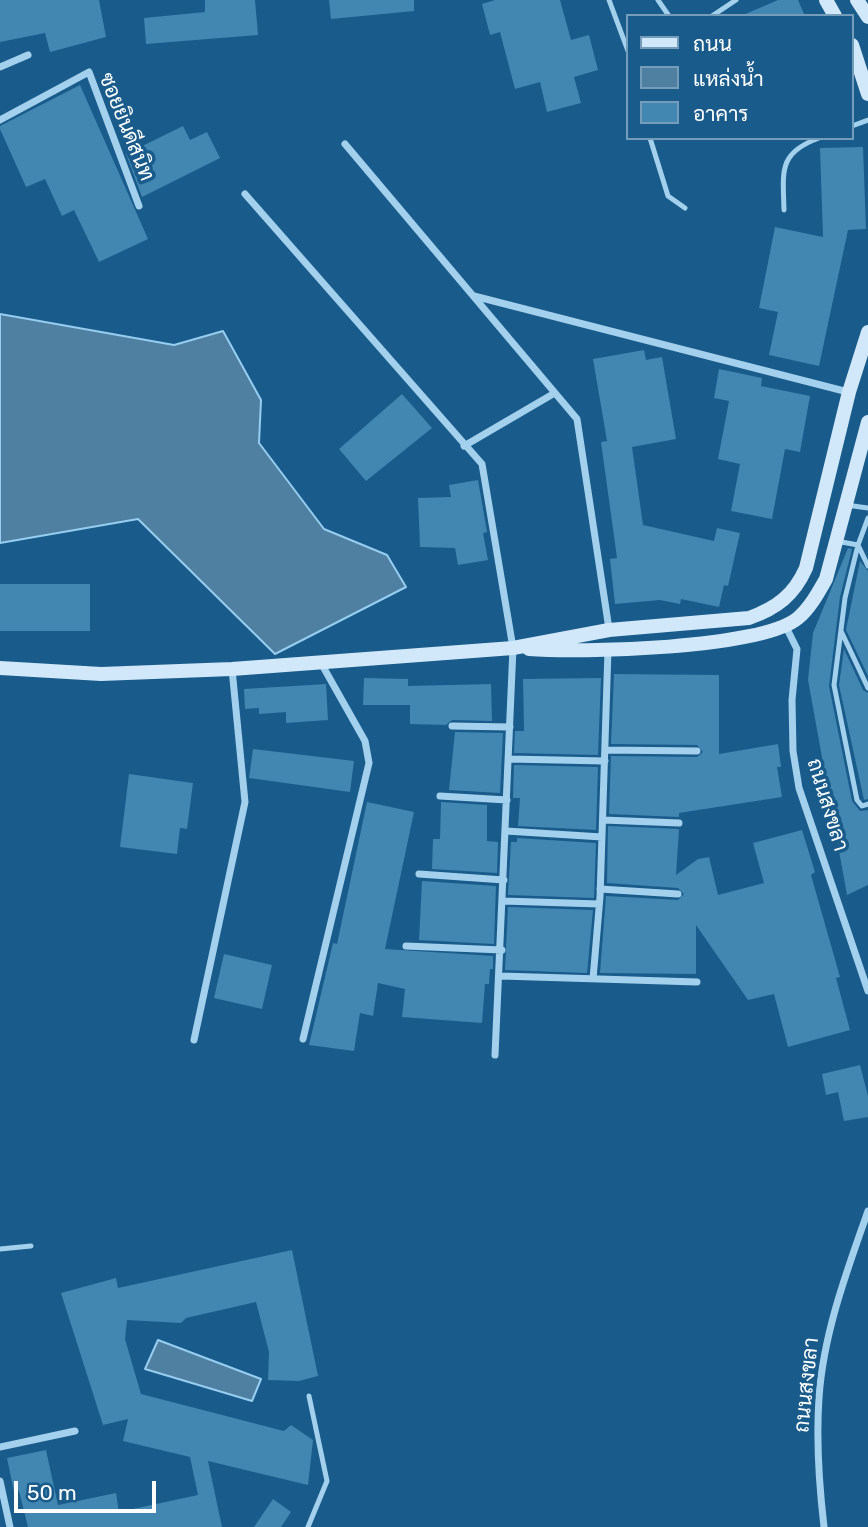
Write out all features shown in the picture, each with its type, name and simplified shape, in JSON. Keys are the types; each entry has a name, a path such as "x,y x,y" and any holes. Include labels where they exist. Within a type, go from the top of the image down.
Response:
{"street":[{"path":"857,0 868,17"},
{"path":"854,51 868,94"},
{"path":"0,67 28,55"},
{"name":"ซอยยินดีสนิท","path":"0,120 89,72 139,206"},
{"path":"345,144 553,394 577,419 609,630"},
{"path":"244,194 482,464 513,648 502,950 495,1055"},
{"path":"473,295 849,392"},
{"path":"0,668 102,674 232,669 513,648 609,630 749,618 784,601 799,584 806,568 849,392 868,332"},
{"path":"464,446 553,394"},
{"path":"513,648 575,653 753,638 797,619 813,601 826,579 868,422"},
{"name":"ถนนสงขลา","path":"785,625 797,649 792,700 793,751 799,788 868,990"},
{"path":"593,979 600,889 608,650"},
{"path":"303,1039 369,763 365,741 320,663"},
{"path":"194,1040 245,802 232,669"},
{"path":"453,726 510,727"},
{"path":"605,750 697,751"},
{"path":"509,760 605,761"},
{"path":"440,796 507,800"},
{"path":"603,820 679,823"},
{"path":"506,831 602,838"},
{"path":"419,874 504,880"},
{"path":"600,889 678,894"},
{"path":"503,901 599,904"},
{"path":"406,946 502,950"},
{"path":"500,976 697,982"},
{"name":"ถนนสงขลา","path":"824,1527 817,1467 819,1396 829,1335 868,1211"},
{"path":"0,1447 75,1431"},
{"path":"0,1481 10,1527"}],"lane":[{"path":"609,0 626,46"},
{"path":"715,14 736,0"},
{"path":"651,140 668,196 685,208"},
{"path":"784,210 785,163 796,148 814,140"},
{"path":"846,505 868,508"},
{"path":"868,519 858,545 841,631 834,685 857,800 863,806 868,804"},
{"path":"836,541 858,545"},
{"path":"858,545 868,566"},
{"path":"841,631 868,688"},
{"path":"0,1249 31,1247"},
{"path":"308,1527 327,1482 309,1396"}],"water":[{"path":"0,314 174,345 223,331 261,400 259,443 324,529 387,555 406,587 275,654 138,519 0,543"},
{"path":"158,1340 261,1379 252,1401 145,1369"}],"building":[{"path":"0,0 99,0 106,37 50,52 45,33 0,42"},
{"path":"205,0 255,0 258,35 146,44 144,18 205,12"},
{"path":"329,0 414,0 414,11 331,19"},
{"path":"495,0 560,0 571,40 589,35 598,70 574,77 581,103 547,112 540,82 515,89 500,32 490,35 482,4"},
{"path":"778,0 798,0 804,14 746,14"},
{"path":"80,85 148,239 99,262 74,210 62,216 45,179 26,187 0,129 0,126"},
{"path":"183,126 190,140 207,132 220,158 142,197 126,154"},
{"path":"863,147 866,229 848,230 819,366 769,355 778,312 759,308 775,227 823,237 820,148"},
{"path":"644,350 646,360 662,357 676,439 632,447 643,525 714,541 717,528 740,533 728,586 724,585 719,607 681,599 680,604 660,600 615,604 610,559 617,558 601,442 607,441 593,359"},
{"path":"719,369 762,378 761,386 810,396 800,452 785,449 772,519 731,511 740,464 718,459 729,401 714,398"},
{"path":"402,394 432,428 366,481 339,449"},
{"path":"478,480 487,532 483,533 488,560 458,565 455,548 420,547 418,498 451,497 449,485"},
{"path":"848,548 852,549 840,597 829,686 852,801 860,811 868,810 868,885 847,895 808,680 813,633"},
{"path":"860,561 868,571 868,676 846,630"},
{"path":"0,584 90,584 90,631 0,631"},
{"path":"844,649 863,690 868,693 868,799 864,800 839,685"},
{"path":"614,674 719,675 719,754 778,744 781,767 777,767 782,797 679,813 679,817 609,814 611,756 697,757 703,752 697,745 611,744"},
{"path":"364,678 408,679 408,686 491,684 492,721 452,720 446,725 410,724 410,705 363,705"},
{"path":"601,678 598,755 514,753 515,731 524,731 523,679"},
{"path":"326,684 328,720 286,723 286,712 259,714 259,708 245,709 244,689"},
{"path":"455,732 503,733 500,793 449,790"},
{"path":"253,749 354,761 350,792 249,778"},
{"path":"514,765 598,767 596,830 518,826 520,798 513,798"},
{"path":"129,774 193,783 187,829 180,828 177,854 120,847"},
{"path":"367,802 414,812 385,949 493,956 489,984 485,984 482,1023 402,1017 405,989 378,983 373,1016 360,1013 354,1051 309,1045 333,943 337,944"},
{"path":"441,802 487,805 487,841 498,842 497,873 432,869 433,839 440,839"},
{"path":"608,826 679,829 676,875 698,859 709,857 718,895 764,883 753,843 802,830 815,872 811,875 840,977 836,978 850,1030 788,1047 774,994 748,1000 696,925 696,974 600,973 606,896 678,900 684,894 678,888 607,883"},
{"path":"517,838 596,843 594,898 508,895 511,842 517,842"},
{"path":"422,881 496,886 494,944 419,940"},
{"path":"508,907 593,910 587,973 505,970"},
{"path":"224,954 272,965 262,1009 214,998"},
{"path":"860,1065 868,1096 868,1117 844,1121 838,1092 826,1095 822,1074"},
{"path":"292,1250 318,1376 299,1381 268,1380 269,1352 256,1302 186,1318 181,1323 127,1320 125,1339 141,1394 284,1431 291,1425 313,1440 308,1485 208,1461 222,1527 28,1527 19,1491 14,1492 7,1458 46,1450 58,1505 116,1493 119,1512 198,1495 190,1457 123,1441 128,1419 103,1425 61,1293 116,1278 118,1288"},
{"path":"273,1499 291,1512 281,1527 254,1527"}]}
